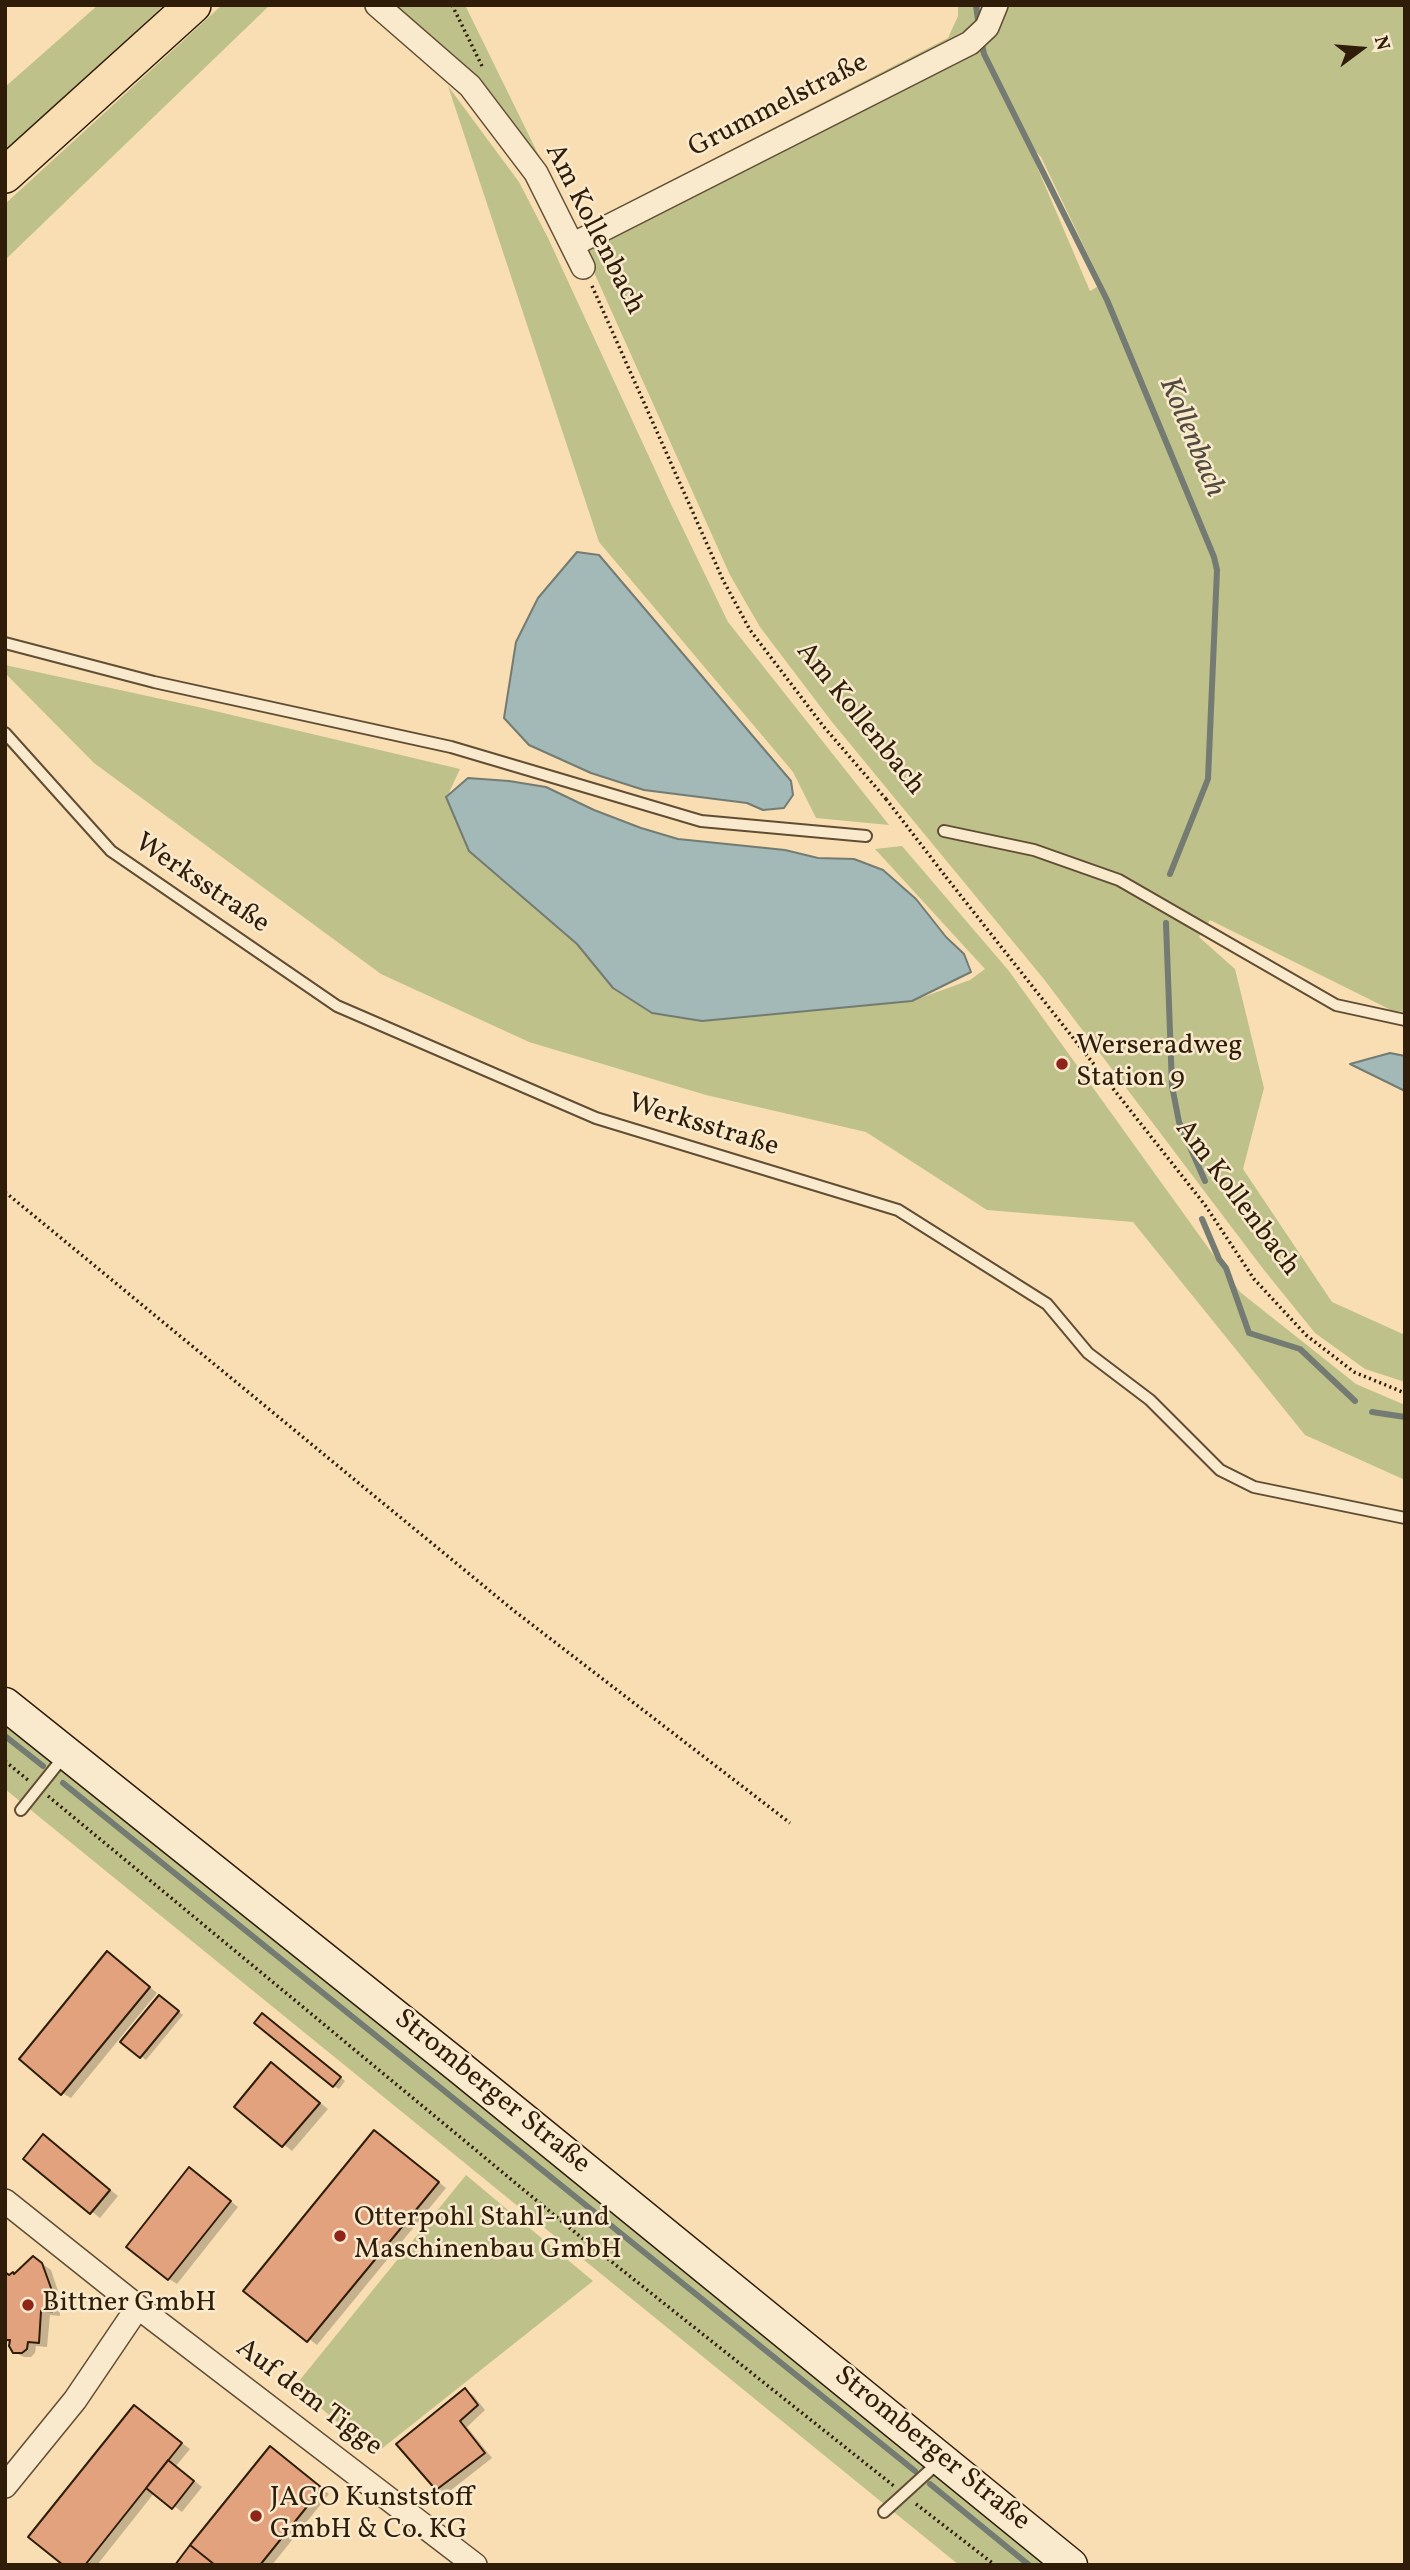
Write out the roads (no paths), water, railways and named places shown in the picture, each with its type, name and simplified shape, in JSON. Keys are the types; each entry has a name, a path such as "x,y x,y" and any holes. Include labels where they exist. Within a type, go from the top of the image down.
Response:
{"main road":[{"path":"5,175 193,5"},
{"name":"Stromberger Straße","path":"5,1704 458,2066 1071,2565"}],"street":[{"name":"Am Kollenbach","path":"377,5 470,86 536,173 583,267"},
{"name":"Grummelstraße","path":"572,245 970,43 987,27 996,5"},
{"name":"Auf dem Tigge","path":"5,2201 472,2564"},
{"path":"5,2486 75,2400 138,2306"}],"lane":[{"path":"5,643 154,682 451,747 701,821 866,836"},
{"name":"Werksstraße","path":"5,733 111,851 337,1006 596,1118 898,1210 1047,1304 1088,1353 1150,1400 1220,1470 1254,1487 1405,1518"},
{"path":"944,831 1034,850 1119,880 1336,1005 1405,1020"},
{"path":"21,1810 67,1753"},
{"path":"884,2512 942,2459"}],"water":[{"path":"577,552 599,555 791,781 793,795 784,808 763,810 747,803 644,790 591,773 529,745 504,718 516,642 538,598"},
{"path":"468,778 546,787 594,810 678,839 785,850 818,858 854,859 883,870 916,899 946,937 964,954 971,972 912,1001 702,1021 652,1013 613,988 577,944 469,851 446,797"},
{"path":"1390,1053 1405,1056 1405,1091 1350,1064"}],"waterway":[{"name":"Kollenbach","path":"976,5 978,20"},
{"name":"Kollenbach","path":"982,44 984,54 1107,300 1214,557 1217,570 1208,779 1170,874"},
{"name":"Kollenbach","path":"1166,923 1172,1086 1179,1122 1205,1181"},
{"name":"Kollenbach","path":"1202,1219 1219,1259 1226,1268 1249,1333 1300,1349 1355,1401"},
{"name":"Kollenbach","path":"1372,1412 1405,1417"},
{"path":"5,1736 43,1766"},
{"path":"63,1783 915,2471"},
{"path":"930,2484 1029,2565"}],"place":[{"name":"Werseradweg Station 9","path":"1062,1064"},
{"name":"Otterpohl Stahl- und Maschinenbau GmbH","path":"340,2236"},
{"name":"Bittner GmbH","path":"28,2305"},
{"name":"JAGO Kunststoff GmbH & Co. KG","path":"256,2516"}]}
